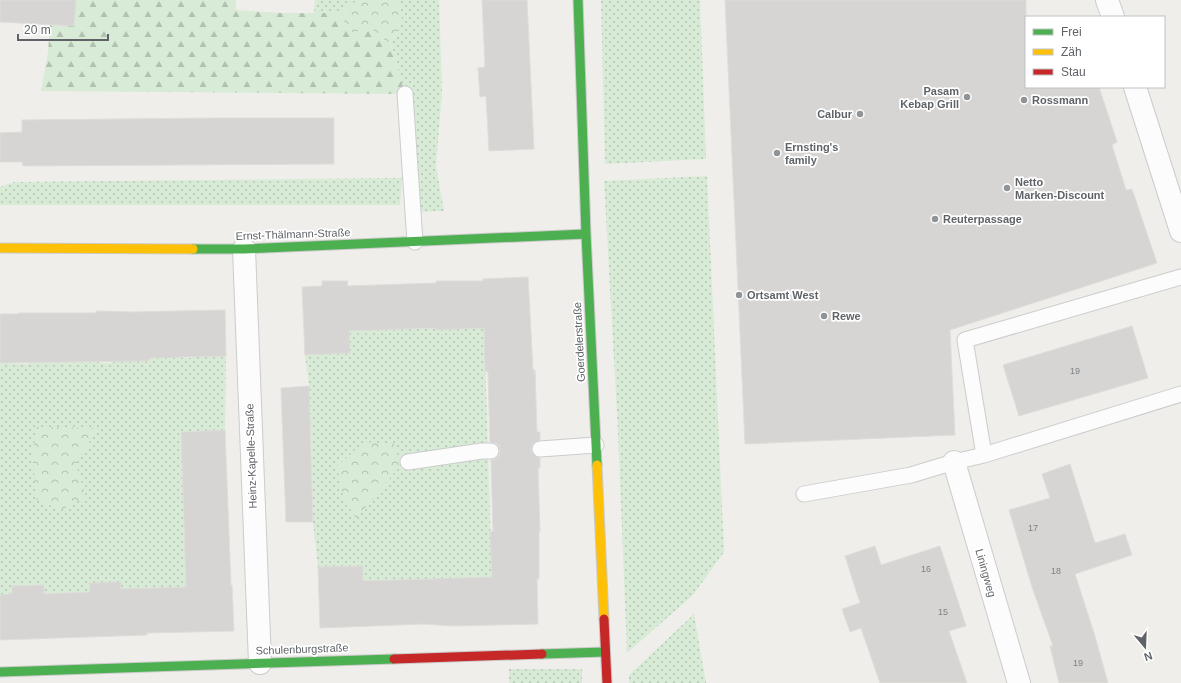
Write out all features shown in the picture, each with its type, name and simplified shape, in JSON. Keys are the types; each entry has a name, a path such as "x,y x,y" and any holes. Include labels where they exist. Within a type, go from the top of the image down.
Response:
{"street":[{"name":"Goerdelerstraße","path":"578,0 586,234 607,683"},
{"path":"1107,0 1113,16"},
{"path":"1135,88 1181,231"},
{"name":"Ernst-Thälmann-Straße","path":"0,248 244,248 586,234"},
{"name":"Heinz-Kapelle-Straße","path":"244,248 260,663"},
{"name":"Liningweg","path":"954,462 1018,683"},
{"name":"Schulenburgstraße","path":"0,672 88,676 260,663 605,652"}],"lane":[{"path":"406,94 415,242"},
{"path":"984,455 965,340 1181,277"},
{"path":"804,494 911,476 1181,394"},
{"path":"540,449 596,445"},
{"path":"408,462 491,451"}],"green space":[{"path":"76,0 236,0 236,10 282,13 338,13 352,32 373,30 391,45 405,94 41,91 48,52 50,25 74,26"},
{"path":"315,0 358,0 338,13 314,13"},
{"path":"358,0 399,0 402,21 391,45 373,30 352,32 338,13"},
{"path":"399,0 439,0 442,91 436,166 444,211 413,212 405,94 391,45 402,21"},
{"path":"601,0 700,0 706,159 605,164"},
{"path":"707,176 724,552 693,595 627,653 618,431 604,181"},
{"path":"402,178 400,205 0,205 0,187 14,182"},
{"path":"484,327 492,577 363,581 363,566 318,567 313,522 309,386 305,355 349,353 349,331 436,328 437,330 452,330 452,328"},
{"path":"192,356 226,356 225,430 181,432 186,587 143,588 143,590 121,591 89,584 90,592 44,594 43,585 12,586 12,594 0,595 0,363 112,363 148,361 149,357 192,358"},
{"path":"37,427 98,428 76,464 86,497 61,510 37,500 32,455"},
{"path":"364,442 394,444 401,465 356,519 343,496 337,466"},
{"path":"694,614 706,683 629,683 629,675"},
{"path":"509,669 582,669 582,683 509,683"}],"building":[{"path":"0,0 76,0 74,26 0,22"},
{"path":"482,0 527,0 534,149 489,151 486,96 480,97 478,68 485,67"},
{"name":"Reuterpassage","path":"725,0 1026,0 1025,88 1099,88 1117,142 1112,145 1126,190 1132,189 1157,263 950,330 955,435 745,444"},
{"path":"334,118 334,164 23,166 22,162 0,162 0,133 22,132 22,120"},
{"path":"528,277 533,370 535,370 537,432 540,432 540,440 532,445 531,449 533,454 540,458 540,468 538,468 540,531 539,579 537,579 538,624 453,626 424,624 320,628 318,567 363,566 363,581 492,577 490,532 493,531 491,460 499,456 500,451 499,446 496,443 490,442 488,372 485,371 484,328 349,331 350,353 305,355 302,287 322,286 322,281 348,281 347,286 436,283 436,281 483,281 483,279"},
{"path":"225,310 226,356 149,358 149,361 0,363 0,314 96,313 96,311 133,312"},
{"path":"1132,326 1148,378 1019,416 1003,365"},
{"path":"309,386 313,522 286,522 281,388"},
{"path":"225,430 234,631 147,633 147,635 0,640 0,595 12,594 12,586 44,585 44,594 90,592 89,583 121,582 121,589 186,587 181,432"},
{"path":"1070,464 1095,543 1125,534 1132,555 1075,574 1108,683 1059,683 1050,646 1053,646 1032,587 1009,510 1050,498 1042,474"},
{"path":"875,546 881,565 940,546 966,626 949,631 967,683 880,683 861,628 850,632 842,609 860,603 845,556"}],"traffic: fast":[{"path":"578,0 586,234 597,465"},
{"path":"193,249 244,249 586,234"},
{"path":"542,654 605,652"},
{"path":"0,672 394,659"}],"traffic: slow":[{"path":"0,248 193,249"},
{"path":"597,465 604,619"}],"traffic: jam":[{"path":"604,619 607,683"},
{"path":"394,659 542,654"}],"place":[{"name":"Pasam Kebap Grill","path":"967,97"},
{"name":"Rossmann","path":"1024,100"},
{"name":"Calbur","path":"860,114"},
{"name":"Ernsting's family","path":"777,153"},
{"name":"Netto Marken-Discount","path":"1007,188"},
{"name":"Reuterpassage","path":"935,219"},
{"name":"Ortsamt West","path":"739,295"},
{"name":"Rewe","path":"824,316"}]}
